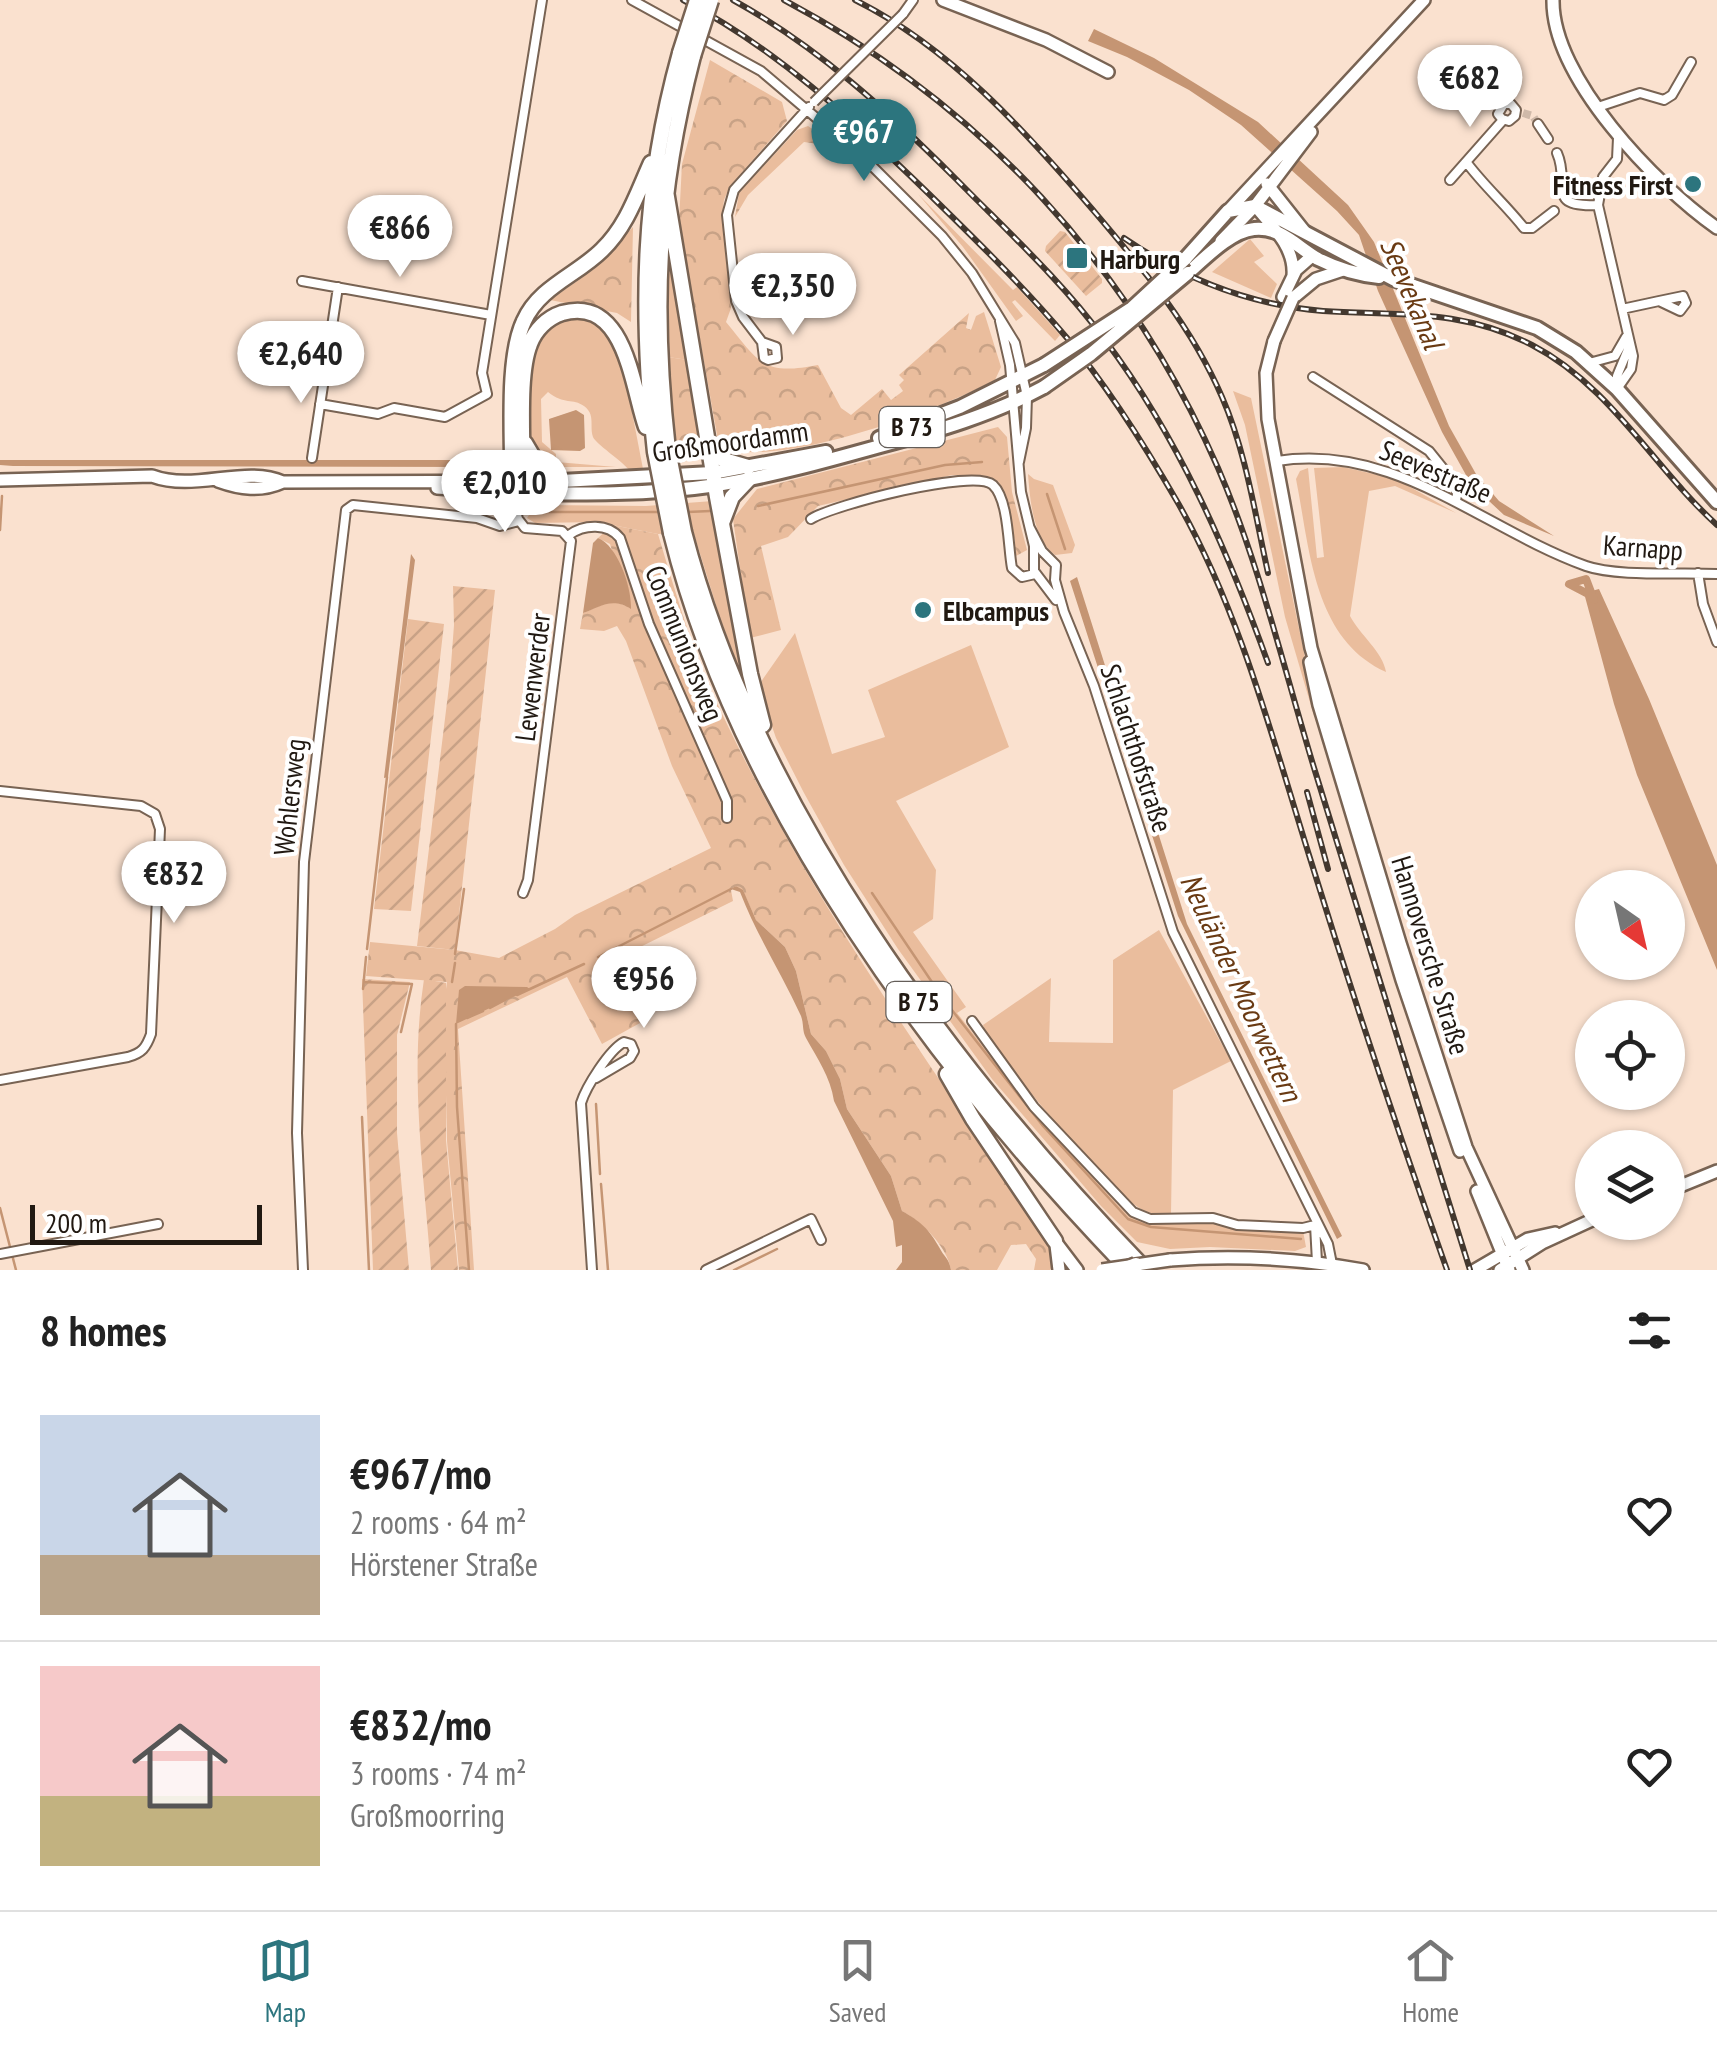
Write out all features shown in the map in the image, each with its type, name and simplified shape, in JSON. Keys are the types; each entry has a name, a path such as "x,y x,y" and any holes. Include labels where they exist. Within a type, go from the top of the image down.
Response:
{"highway":[{"name":"B 75","path":"661,451 657,295 666,184 697,0"},
{"name":"B 75","path":"517,491 515,361 521,327 544,293 590,261 614,237 629,214 659,144 686,54 711,0"},
{"name":"B 75","path":"659,144 644,292 647,376 696,619 765,774 848,918 917,1021 973,1119 1055,1241"},
{"name":"B 75","path":"666,184 750,674 776,767"},
{"name":"B 75","path":"517,491 530,343 552,317 579,312 604,322 622,344 636,398 661,451"},
{"path":"524,442 538,465 561,481"},
{"path":"708,446 749,473 732,497 722,524"},
{"name":"B 75","path":"677,532 708,614 776,767 839,878 940,1030 1134,1269"},
{"name":"B 75","path":"917,1021 1016,1148 1134,1269"}],"main road":[{"path":"943,0 1046,40 1108,72"},
{"path":"1228,211 1279,169 1317,119 1424,0"},
{"path":"1553,0 1564,52 1598,107 1670,190 1717,228"},
{"path":"1191,262 1255,206 1266,181"},
{"path":"1266,181 1306,232 1312,256"},
{"path":"1248,191 1255,206 1277,231 1312,256 1343,270"},
{"path":"1228,211 1255,206 1369,271 1518,320 1548,334 1617,389 1717,502"},
{"name":"B 73","path":"1020,400 1092,354 1191,262 1228,211"},
{"name":"B 73","path":"1018,379 1122,315 1191,262 1254,228 1277,231"},
{"path":"1277,231 1292,260 1294,275"},
{"path":"1288,298 1312,256 1328,246"},
{"name":"Hannoversche Straße","path":"1312,256 1294,275 1266,384 1268,419 1311,648 1466,1147 1511,1262"},
{"path":"1288,298 1316,279 1343,270 1369,271"},
{"name":"Großmoordamm","path":"749,473 889,435 1018,379"},
{"name":"Großmoordamm","path":"218,481 238,488 269,488 283,482 368,482 614,493 749,473 922,435 1020,400"},
{"name":"Großmoordamm","path":"0,480 96,477 218,481 272,477 283,482"},
{"name":"Großmoordamm","path":"517,491 561,481 714,479"},
{"path":"1685,1183 1717,1171"},
{"path":"1475,1270 1511,1262 1575,1227"},
{"name":"B 75","path":"1055,1241 1059,1270"},
{"name":"B 75","path":"1055,1241 1077,1270"},
{"path":"1102,1270 1226,1256 1363,1270"}],"street":[{"path":"320,404 378,414 394,408 445,416 487,394 482,373 542,0"},
{"path":"632,0 747,61 810,106 916,207 972,273 1016,343 1018,379"},
{"path":"762,342 736,301 728,208 734,190 913,0"},
{"path":"1598,107 1640,94 1664,100 1672,95 1691,62"},
{"path":"1502,93 1504,104"},
{"path":"1450,180 1503,120 1511,120 1520,113 1511,104 1504,104 1498,111 1503,120"},
{"path":"1538,124 1548,138"},
{"path":"1617,389 1617,376 1629,353 1628,338 1598,205 1603,177 1617,159 1618,133"},
{"path":"1557,153 1562,166 1560,206"},
{"path":"1617,159 1639,158"},
{"path":"1466,162 1524,228 1532,228 1560,206 1598,205"},
{"path":"302,281 491,315"},
{"path":"312,458 338,287"},
{"path":"1622,309 1659,300"},
{"path":"998,313 1018,379"},
{"path":"1588,363 1615,356 1628,338"},
{"path":"1312,377 1429,451 1458,487 1456,501"},
{"name":"Schlachthofstraße","path":"1018,379 1026,428 1018,462"},
{"name":"Schlachthofstraße","path":"1018,379 1018,462 1035,574 1064,612 1086,662 1174,932 1330,1250 1332,1267"},
{"name":"Seevestraße","path":"1277,461 1316,458 1389,471 1569,557"},
{"path":"811,519 839,505 928,486 988,482 994,486 1003,509 1012,568 1022,576 1035,574"},
{"path":"517,491 519,521 528,529 562,531 568,535"},
{"name":"Wohlersweg","path":"303,1270 297,1133 304,862 346,510 353,506 454,516 500,526 519,521"},
{"name":"Communionsweg","path":"568,535 576,530 602,527 620,538 649,624 727,801 727,818"},
{"name":"Schlachthofstraße","path":"1030,528 1056,565 1064,612"},
{"name":"Lewenwerder","path":"523,893 528,880 572,544 568,535"},
{"name":"Karnapp","path":"1569,557 1600,569 1717,574"},
{"path":"1036,563 1050,559"},
{"path":"1698,573 1702,604 1717,642"},
{"path":"1044,581 1055,576"},
{"path":"0,791 145,807 155,814 160,829 148,1044 128,1057 0,1080"},
{"path":"972,1020 1034,1108 1133,1212 1150,1219 1213,1218 1237,1225 1303,1228 1315,1225"},
{"path":"592,1270 580,1114 584,1092 616,1046 631,1044 634,1051 630,1058 596,1078"},
{"path":"706,1270 810,1219 821,1240"},
{"path":"2,1253 158,1224"},
{"name":"Schlachthofstraße","path":"1315,1225 1318,1266"}],"green space":[{"path":"710,60 782,102 787,121 730,186 724,200 731,308 726,322 746,347 773,367 818,365 841,408 851,415 882,389 891,400 903,391 899,385 904,380 899,375 969,313 966,328 971,330 976,316 984,312 1001,367 995,380 898,420 816,444 744,452 719,446 679,221 682,164"},
{"path":"808,126 830,141 826,145 804,142 748,195 735,217 739,193 797,130"},
{"path":"918,194 1013,290 1017,287 1060,335 1055,341 1015,300 1012,302 1023,316 1016,321 963,247"},
{"path":"633,227 631,322 617,313 550,300 594,269"},
{"path":"1060,231 1065,232 1102,279 1086,296 1045,251"},
{"path":"1250,239 1264,256 1254,262 1277,284 1271,298 1212,272"},
{"path":"666,244 670,245 688,360 668,357"},
{"path":"577,316 602,325 622,360 643,469 629,470 595,440 590,413 584,406 548,392 541,399 542,442 556,454 556,462 616,467 554,467 529,445 529,379 535,345 553,322"},
{"path":"668,357 688,360 701,455 682,463 674,436"},
{"path":"1233,391 1251,398 1317,715 1314,716 1285,617 1245,425"},
{"path":"998,427 1007,437 1012,492 1027,550 1014,557 1015,541 999,482 982,476 952,475 818,506 788,537 761,546 781,630 750,638 733,519 757,489"},
{"path":"1343,467 1396,479 1456,513 1395,486 1369,491 1350,616 1381,657 1386,672 1362,657 1343,638 1329,615 1311,562 1296,479 1300,471 1308,468 1317,558 1324,557 1314,468"},
{"path":"1028,474 1053,485 1075,545 1072,553 1055,555 1042,539 1034,518"},
{"path":"713,501 749,689 720,618 693,531 658,534 597,522 535,523 527,518 542,505 646,506"},
{"path":"612,525 658,534 682,614 712,692 786,837 871,976 1053,1247 1054,1263 1050,1270 1034,1270 1036,1259 1026,1244 1011,1245 997,1270 951,1270 933,1236 902,1211 891,1176 847,1109 840,1079 826,1051 811,1034 796,971 785,947 756,920 743,891 736,886 731,890 733,901 610,962 640,1023 602,1044 567,977 458,1029 474,1270 459,1270 447,1141 447,982 366,976 370,942 499,958 575,915 711,848 672,766 626,641 617,626 604,631 580,629 583,613 599,606 617,603 630,608 610,544 598,538"},
{"path":"453,586 495,590 455,950 417,946 450,678"},
{"path":"408,619 444,624 411,911 374,909"},
{"path":"795,633 832,754 885,737 868,690 971,645 1009,747 896,801 936,870 933,919 913,932 966,1007 957,1013 1045,1124 1120,1207 1149,1222 1212,1221 1232,1227 1303,1231 1306,1247 1295,1251 1170,1249 1137,1242 992,1079 898,949 844,865 776,738 758,686"},
{"path":"1159,930 1231,1061 1173,1090 1171,1214 1139,1208 1102,1173 1006,1062 983,1025 1051,978 1049,1042 1113,1043 1113,960"},
{"path":"362,979 410,982 397,1035 397,1133 409,1270 373,1270"},
{"path":"424,979 446,983 446,1140 458,1270 431,1270 418,1089"}],"shaded area":[{"path":"1094,29 1154,58 1258,122 1348,205 1374,242 1449,426 1476,474 1499,501 1554,536 1504,515 1466,475 1442,432 1378,291 1359,235 1241,125 1189,90 1088,41"},
{"path":"576,410 584,415 585,448 551,450 549,419"},
{"path":"0,460 494,463 476,467 13,466 0,465"},
{"path":"598,538 612,550 622,569 631,609 611,603 583,613 593,543"},
{"path":"411,554 415,560 388,777 384,778"},
{"path":"1077,577 1187,924 1342,1236 1337,1239 1178,916 1070,581"},
{"path":"1599,589 1717,865 1717,970 1685,892 1685,870 1676,870 1637,775 1584,593"},
{"path":"736,886 743,890 756,920 785,947 796,971 811,1034 826,1051 840,1079 847,1109 891,1176 902,1211 928,1230 951,1270 896,1270 902,1262 902,1245 896,1247 893,1221 834,1101 794,1000 740,892 731,889"},
{"path":"465,986 530,989 456,1024 459,990"}],"waterway":[{"name":"Neuländer Moorwettern","path":"758,506 945,465 982,462"},
{"name":"Neuländer Moorwettern","path":"1047,494 1065,549"},
{"path":"0,530 2,496"},
{"name":"Neuländer Moorwettern","path":"688,512 710,511"},
{"name":"Neuländer Moorwettern","path":"532,512 660,512"},
{"name":"Seevekanal","path":"1590,595 1569,584 1586,579 1594,600"},
{"path":"367,949 387,777"},
{"path":"455,954 464,889"},
{"path":"598,957 731,889"},
{"path":"872,893 944,1000 1043,1126 1128,1219 1151,1227 1301,1239"},
{"path":"363,989 366,957"},
{"path":"452,982 455,963"},
{"path":"517,995 584,964"},
{"path":"364,982 412,984 401,1032"},
{"path":"490,1008 505,1000"},
{"path":"467,1018 483,1011"},
{"path":"456,1024 457,1107 469,1270"},
{"path":"596,1104 600,1174"},
{"path":"362,1117 369,1270"},
{"path":"601,1184 608,1270"},
{"path":"0,1208 16,1270"},
{"path":"734,1270 777,1249"}],"tunnel":[{"path":"1523,113 1533,116 1538,124"}],"railway":[{"path":"683,0 782,63 947,211 1067,338 1153,460 1200,545 1237,631 1447,1270"},
{"path":"733,0 794,38 878,105 1014,237 1088,318 1156,415 1178,455 1218,536 1268,663"},
{"path":"784,0 922,88 984,140 1041,197 1093,258 1140,324 1182,394 1218,468 1259,580 1470,1270"},
{"path":"855,0 923,42 984,93 1067,180 1165,299 1210,371 1230,418 1268,573"},
{"path":"1124,238 1194,278 1270,303 1323,311 1454,319 1532,345 1585,382 1717,525"},
{"path":"1307,792 1328,869"}],"place":[{"name":"Fitness First","path":"1693,184"},
{"name":"Harburg","path":"1077,258"},
{"name":"Elbcampus","path":"923,610"}]}
